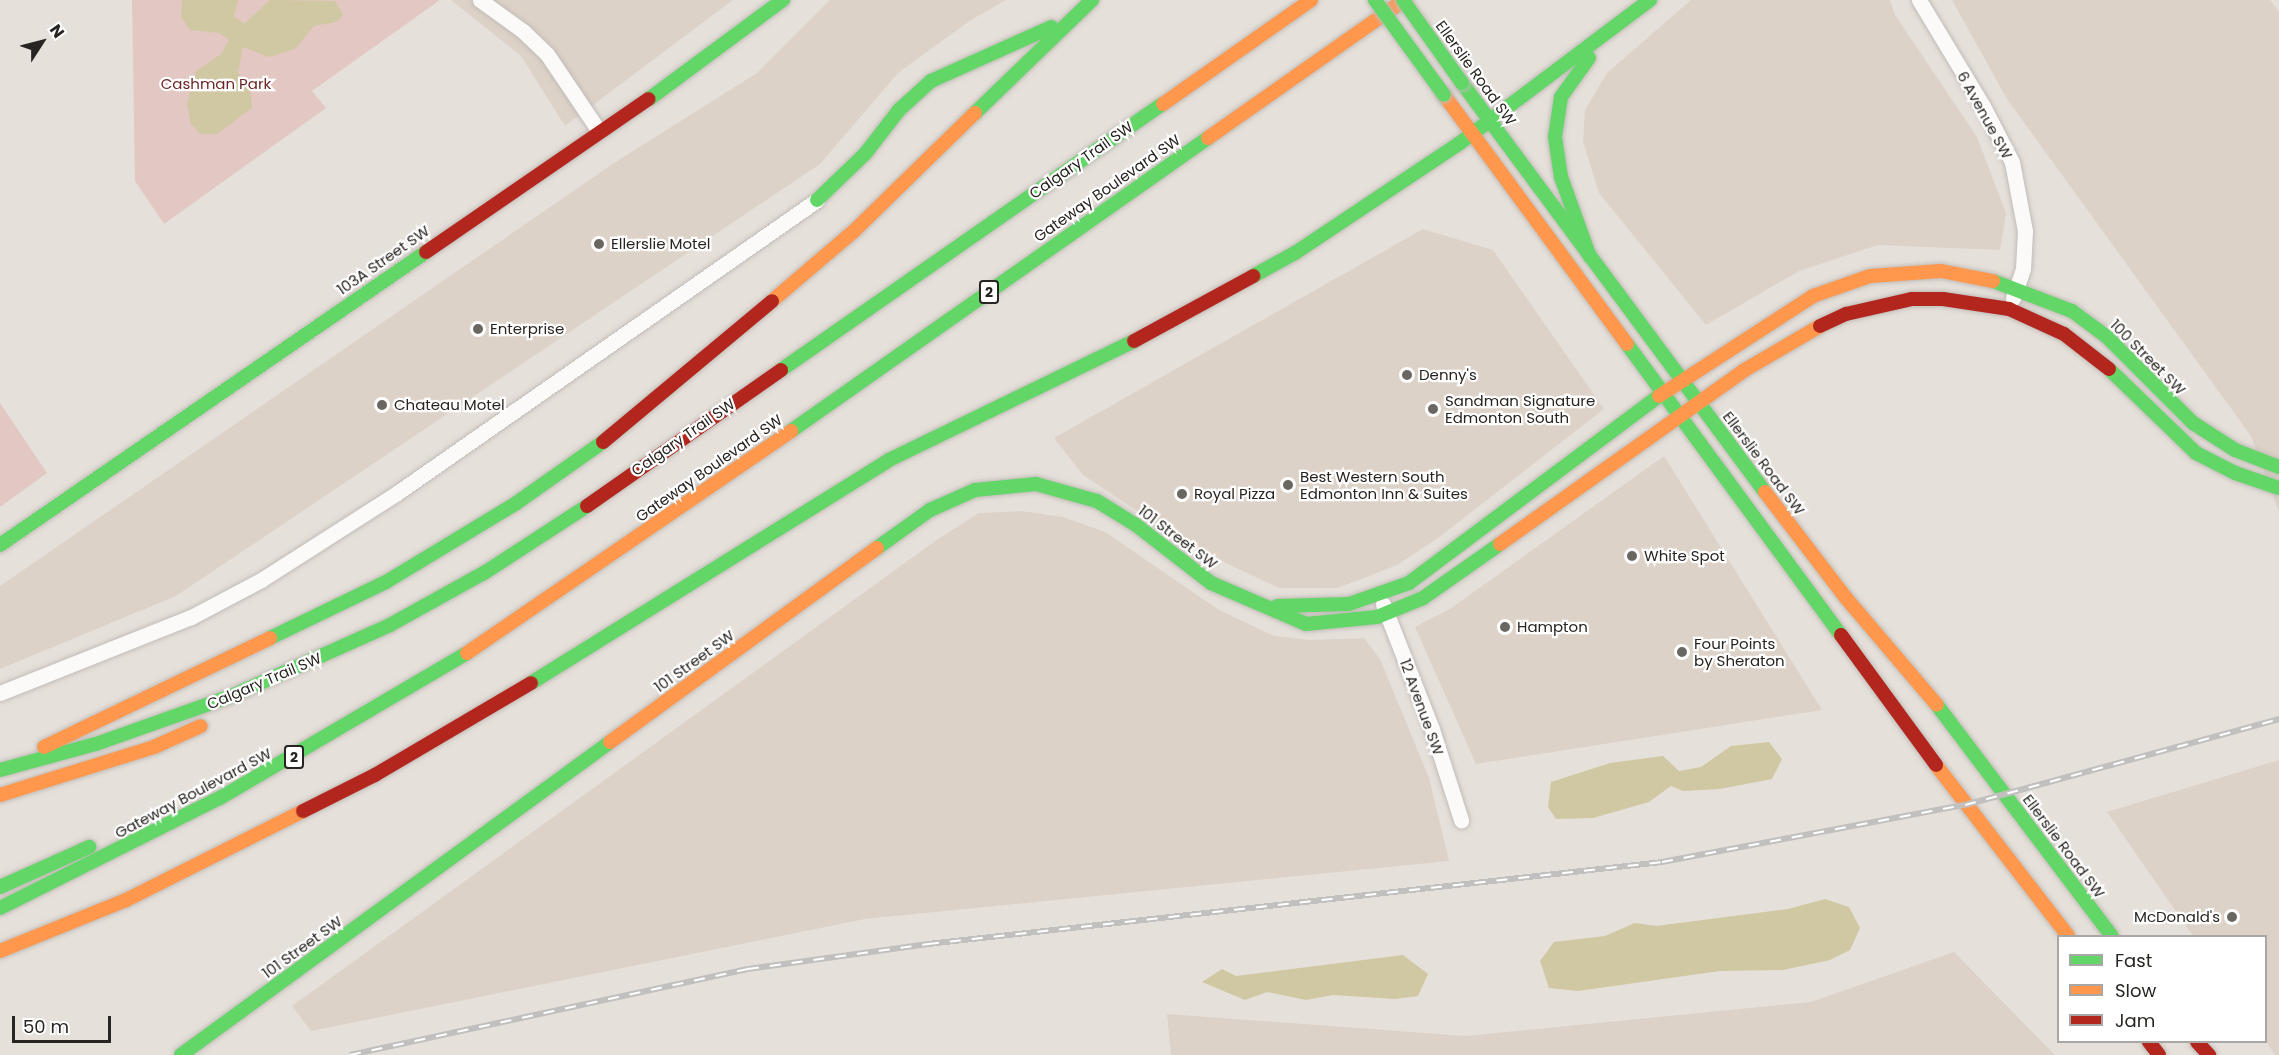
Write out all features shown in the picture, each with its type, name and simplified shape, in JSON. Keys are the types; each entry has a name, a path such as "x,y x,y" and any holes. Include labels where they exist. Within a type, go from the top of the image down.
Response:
{"main road":[{"name":"103A Street SW","path":"0,545 679,78 783,0"},
{"name":"Calgary Trail SW","path":"0,769 96,744 229,697 390,625 484,573 551,531 1311,0"},
{"path":"1375,0 1958,795 2067,935"},
{"name":"Ellerslie Road SW","path":"1404,0 1462,83 1698,404 1846,598 1926,691 2111,935"},
{"name":"Gateway Boulevard SW","path":"0,909 220,798 380,707 583,575 1404,0"},
{"path":"0,951 126,900 375,775 589,650 889,460 1117,350 1295,253 1472,134 1650,0"},
{"path":"817,200 865,154 899,110 931,81 1024,42 1088,4"},
{"path":"0,769 177,679 294,629 386,582 515,504 578,460 636,417 854,231 1088,4"},
{"path":"1590,257 1561,177 1555,137 1557,116 1572,78 1636,12"},
{"name":"100 Street SW","path":"1667,399 1683,383 1814,296 1870,276 1941,271 2017,287 2072,311 2090,324 2175,408 2207,434 2279,467"},
{"path":"1681,417 1797,337 1846,314 1912,299 1943,299 2008,309 2038,320 2084,348 2196,453 2235,473 2279,488"},
{"path":"1559,502 1667,399"},
{"name":"101 Street SW","path":"1258,605 1332,606 1380,596 1420,577 1667,399"},
{"name":"101 Street SW","path":"181,1055 906,527 955,497 1016,483 1076,493 1127,519 1211,583 1306,624 1388,614 1423,598 1681,417"},
{"path":"293,686 394,634 484,573"},
{"path":"225,778 329,723 380,707"},
{"path":"0,795 154,747 218,719"},
{"path":"0,887 122,830"},
{"path":"2151,1043 2160,1055"},
{"path":"2199,1043 2209,1055"}],"street":[{"path":"480,0 523,31 547,54 599,131"},
{"name":"6 Avenue SW","path":"1919,0 1983,106 2012,162 2025,231 2023,269 2008,309"},
{"path":"0,693 191,617 261,580 397,493 817,200"},
{"name":"12 Avenue SW","path":"1380,596 1432,729 1461,820"}],"shaded area":[{"path":"182,0 238,0 234,16 244,24 270,0 335,1 343,15 336,22 314,26 295,49 269,57 243,47 238,72 250,90 252,108 217,134 200,134 191,124 187,104 195,72 221,54 229,40 219,33 190,30 181,17"},
{"path":"451,0 733,0 565,126 521,56"},
{"path":"830,0 1006,0 971,20 899,72 820,164 176,596 0,669 0,586 614,163 757,73"},
{"path":"1691,0 1890,0 1895,15 1977,137 2006,213 2000,250 1878,245 1799,271 1706,325 1599,193 1583,142 1585,110 1607,73"},
{"path":"1952,0 2270,0 2279,12 2279,512 2251,436 2007,99"},
{"path":"1423,229 1493,250 1604,409 1438,538 1397,565 1338,588 1279,588 1190,546 1083,475 1054,438"},
{"path":"1664,456 1822,710 1476,764 1415,627 1450,609"},
{"path":"1021,511 1063,517 1105,532 1219,610 1274,636 1310,640 1364,638 1380,659 1429,778 1449,861 865,919 311,1031 292,1006 938,539 979,513"},
{"path":"1769,742 1782,759 1772,779 1720,789 1683,791 1671,786 1649,802 1593,818 1556,819 1548,807 1551,782 1610,763 1663,756 1679,771 1701,767 1731,746"},
{"path":"2279,760 2279,1055 2275,1055 2267,1043 2267,935 2192,935 2107,812"},
{"path":"1825,899 1849,907 1860,928 1850,950 1830,960 1783,970 1720,971 1578,991 1549,988 1540,961 1554,942 1605,936 1635,923 1656,926 1788,909"},
{"path":"1954,952 2055,1055 1171,1055 1167,1014 1466,1036 1811,1002"},
{"path":"1403,955 1428,974 1418,996 1395,999 1333,995 1306,1000 1267,992 1245,1000 1202,982 1222,969 1236,976"}],"green space":[{"name":"Cashman Park","path":"132,0 440,0 312,91 326,108 164,224 135,181"},
{"path":"0,403 47,473 0,507"}],"railway":[{"path":"350,1055 748,969 928,944 1662,862 1965,805 2279,719"}],"traffic: fast":[{"path":"649,99 783,0"},
{"path":"975,113 1092,0"},
{"path":"1375,0 1444,95"},
{"path":"1403,0 1462,83"},
{"path":"1253,276 1295,253 1460,143 1650,0"},
{"path":"817,200 865,154 899,110 931,81 1051,27"},
{"path":"1589,58 1561,97 1555,137 1561,177 1590,257"},
{"path":"1462,83 1765,492"},
{"path":"781,370 1163,104"},
{"path":"791,431 1208,138"},
{"path":"0,545 426,252"},
{"path":"1993,281 2072,311 2107,337 2193,423 2235,450 2279,467"},
{"path":"531,683 889,460 1134,341"},
{"path":"1627,344 1841,635"},
{"path":"2109,369 2196,453 2235,473 2279,488"},
{"path":"1277,606 1349,604 1409,583 1659,396"},
{"path":"270,638 386,582 515,504 603,442"},
{"path":"877,548 930,510 975,490 1036,484 1097,501 1136,525 1211,583 1306,624 1377,617 1423,598 1500,544"},
{"path":"0,770 96,744 229,697 390,625 484,573 587,506"},
{"path":"0,908 220,798 467,653"},
{"path":"1937,705 2111,935"},
{"path":"181,1055 610,742"},
{"path":"0,887 89,847"}],"traffic: slow":[{"path":"1163,104 1311,0"},
{"path":"1208,138 1404,0"},
{"path":"1444,95 1627,344"},
{"path":"772,301 854,231 975,113"},
{"path":"1659,396 1813,296 1870,276 1941,271 1993,281"},
{"path":"1500,544 1743,371 1820,326"},
{"path":"467,653 791,431"},
{"path":"1765,492 1846,598 1937,705"},
{"path":"610,742 877,548"},
{"path":"44,747 270,638"},
{"path":"0,795 154,747 201,726"},
{"path":"1936,765 2067,935"},
{"path":"0,951 126,900 303,811"}],"traffic: jam":[{"path":"426,252 649,99"},
{"path":"1134,341 1253,276"},
{"path":"1820,326 1846,314 1912,299 1943,299 2009,309 2064,334 2109,369"},
{"path":"603,442 772,301"},
{"path":"587,506 781,370"},
{"path":"1841,635 1936,765"},
{"path":"303,811 375,775 531,683"},
{"path":"2150,1043 2159,1055"},
{"path":"2198,1043 2209,1055"}],"place":[{"name":"Ellerslie Motel","path":"599,244"},
{"name":"Enterprise","path":"478,329"},
{"name":"Denny's","path":"1407,375"},
{"name":"Chateau Motel","path":"382,405"},
{"name":"Sandman Signature Edmonton South","path":"1433,409"},
{"name":"Best Western South Edmonton Inn & Suites","path":"1288,485"},
{"name":"Royal Pizza","path":"1182,494"},
{"name":"White Spot","path":"1632,556"},
{"name":"Hampton","path":"1505,627"},
{"name":"Four Points by Sheraton","path":"1682,652"},
{"name":"McDonald's","path":"2232,917"}]}
